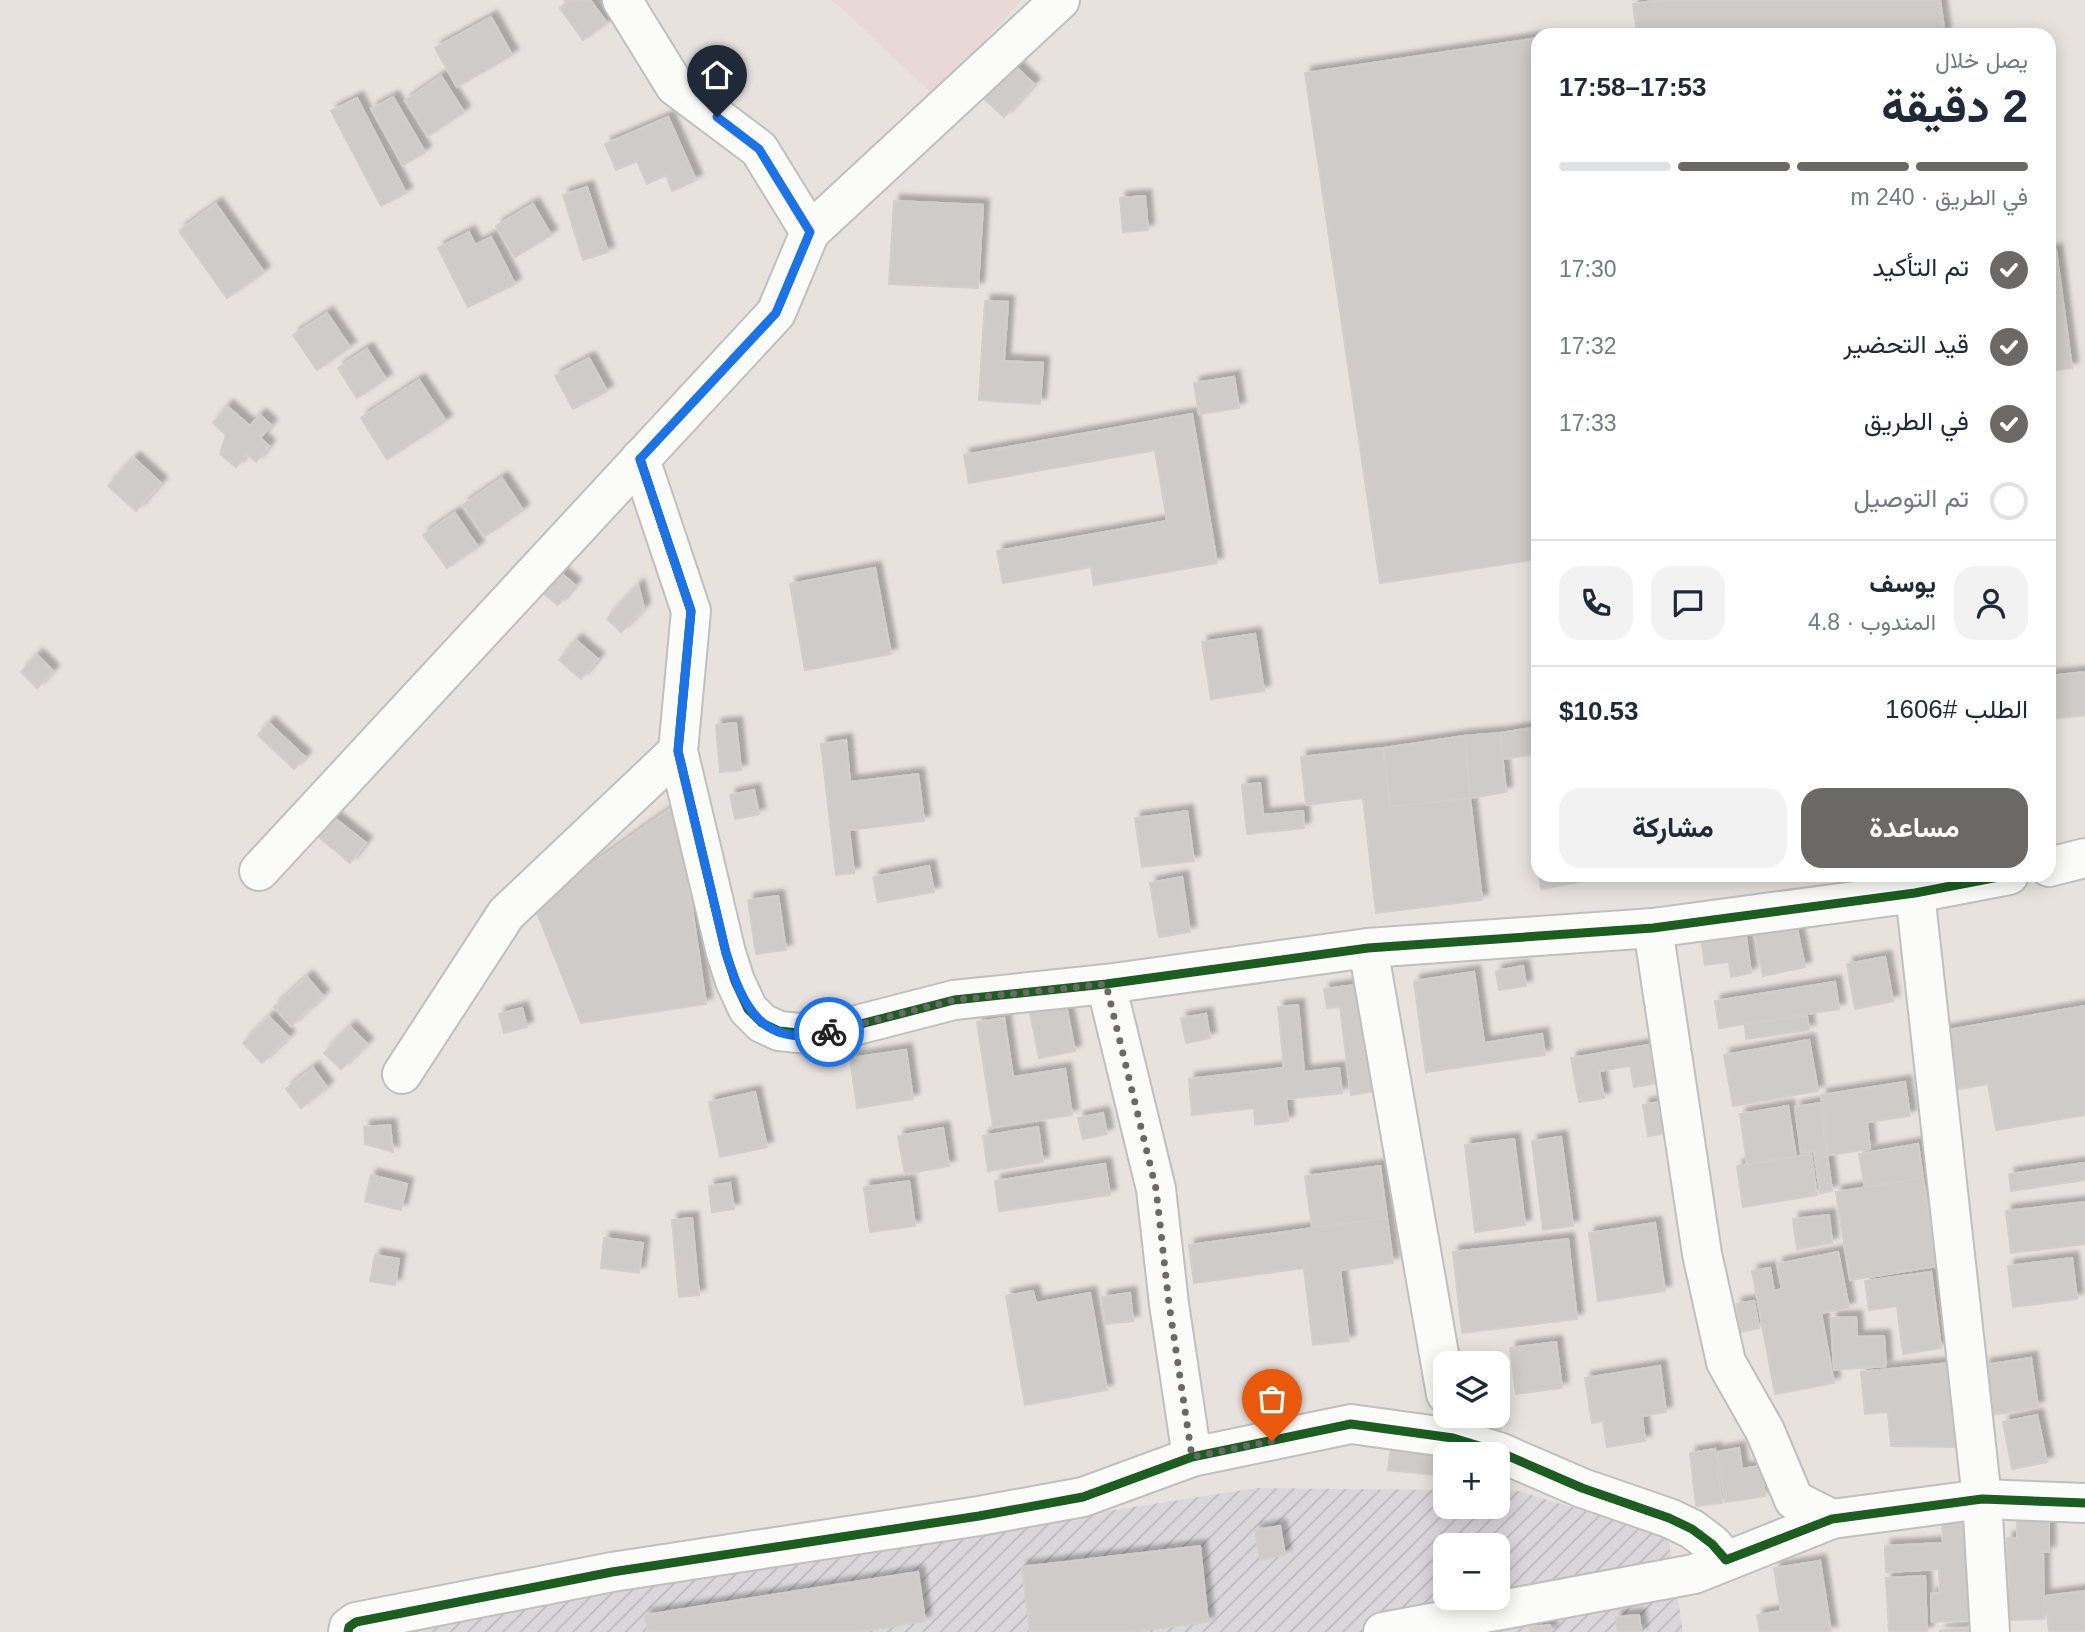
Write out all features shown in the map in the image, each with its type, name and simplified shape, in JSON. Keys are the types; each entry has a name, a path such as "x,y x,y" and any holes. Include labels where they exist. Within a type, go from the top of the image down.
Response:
{"street":[{"path":"622,0 675,86 759,149 810,232"},
{"path":"259,871 776,313 810,232 1060,0"},
{"path":"640,459 691,611 678,751 726,953 748,1009 762,1023 779,1031 818,1035 954,1000 1106,984 1368,948 1653,928 1915,893 1972,882"},
{"path":"402,1074 506,914 678,751"},
{"path":"2056,865 2085,858"},
{"path":"1915,893 1982,1499 1990,1632"},
{"path":"1653,928 1702,1254 1726,1362 1765,1431 1794,1500 1832,1519"},
{"path":"1368,948 1438,1351"},
{"path":"1106,984 1156,1189 1169,1304 1192,1457"},
{"path":"348,1632 349,1627 356,1622 612,1572 979,1516 1083,1497 1192,1457 1351,1424 1433,1426"},
{"path":"1453,1428 1499,1452 1581,1488 1670,1518 1692,1529 1712,1544 1726,1560"},
{"path":"1383,1632 1694,1574 1832,1519 1982,1499 2085,1503"}],"shaded area":[{"path":"832,0 1022,0 934,95"},
{"path":"1256,1488 1433,1490 1433,1519 1510,1519 1510,1491 1518,1491 1668,1536 1683,1632 329,1632"}],"building":[{"path":"570,0 590,0 607,23 583,40 560,8"},
{"path":"1660,0 1940,0 1944,28 1636,28 1633,4"},
{"path":"491,17 512,55 457,87 435,48"},
{"path":"1531,39 1531,560 1380,583 1305,73"},
{"path":"1013,64 1034,84 1004,117 983,98"},
{"path":"441,76 464,112 428,136 405,101"},
{"path":"393,97 425,152 403,165 371,109"},
{"path":"357,98 406,193 381,206 331,111"},
{"path":"668,117 696,180 672,191 666,175 647,184 637,161 616,170 605,144"},
{"path":"587,187 608,252 583,260 563,195"},
{"path":"1145,196 1148,230 1123,232 1120,198"},
{"path":"894,201 983,205 978,288 889,284"},
{"path":"216,204 264,272 227,298 179,231"},
{"path":"533,204 551,235 515,257 496,226"},
{"path":"469,232 475,245 491,237 515,284 468,307 438,248"},
{"path":"2056,250 2072,368 2056,370"},
{"path":"985,301 1008,302 1004,361 1043,363 1040,404 979,400"},
{"path":"327,313 350,347 317,370 293,335"},
{"path":"367,349 386,379 357,398 338,368"},
{"path":"589,358 607,391 573,409 555,376"},
{"path":"1234,377 1239,408 1199,414 1194,383"},
{"path":"419,380 446,421 387,459 361,418"},
{"path":"227,406 250,426 260,415 271,425 260,438 269,446 256,462 247,454 236,467 220,454 226,435 213,423"},
{"path":"1192,414 1217,563 1094,585 1091,567 1003,583 997,551 1167,521 1155,450 969,483 964,455"},
{"path":"134,458 161,483 136,511 108,486"},
{"path":"502,478 523,510 485,536 463,505"},
{"path":"455,513 478,547 447,568 423,535"},
{"path":"553,566 575,585 558,605 536,587"},
{"path":"875,568 891,654 805,670 790,584"},
{"path":"638,585 644,608 621,632 607,619"},
{"path":"1255,634 1264,691 1211,699 1202,642"},
{"path":"576,640 598,659 581,679 559,660"},
{"path":"37,655 53,671 37,688 21,672"},
{"path":"2085,672 2085,715 2056,718 2056,675"},
{"path":"269,723 305,757 294,769 258,735"},
{"path":"736,723 741,770 720,772 716,725"},
{"path":"1531,728 1531,755 1503,759 1500,733"},
{"path":"1500,733 1506,792 1470,798 1465,736"},
{"path":"1465,736 1470,798 1390,807 1383,748"},
{"path":"846,740 850,782 918,774 924,821 849,830 854,873 836,875 821,744"},
{"path":"1383,748 1390,807 1470,798 1482,900 1376,913 1363,798 1306,805 1301,757"},
{"path":"1260,783 1263,815 1303,811 1304,828 1247,834 1242,785"},
{"path":"754,790 759,814 735,819 730,795"},
{"path":"677,804 706,1004 581,1023 534,905"},
{"path":"1187,811 1194,861 1142,867 1135,818"},
{"path":"327,812 366,843 350,863 312,831"},
{"path":"929,866 934,892 878,902 873,877"},
{"path":"1182,877 1190,932 1159,937 1150,883"},
{"path":"1540,882 1580,882 1541,889"},
{"path":"778,896 786,950 756,954 748,900"},
{"path":"1795,919 1805,967 1763,976 1753,928"},
{"path":"1745,930 1751,973 1731,977 1729,962 1705,965 1701,937"},
{"path":"1885,957 1893,1001 1855,1009 1847,964"},
{"path":"1523,966 1526,986 1499,990 1496,971"},
{"path":"1474,972 1484,1043 1542,1034 1545,1055 1426,1072 1414,981"},
{"path":"307,977 323,996 291,1026 274,1007"},
{"path":"1835,982 1839,1009 1719,1028 1715,1001"},
{"path":"1362,984 1375,1091 1351,1095 1340,1007 1327,1008 1324,989"},
{"path":"1065,1000 1075,1051 1039,1058 1029,1008"},
{"path":"1298,1005 1304,1072 1339,1068 1342,1093 1286,1099 1288,1121 1255,1125 1254,1108 1192,1115 1189,1079 1284,1068 1278,1007"},
{"path":"2085,1006 2085,1115 1996,1130 1988,1084 1953,1090 1942,1031"},
{"path":"522,1008 527,1027 504,1033 499,1014"},
{"path":"1206,1014 1210,1038 1186,1043 1181,1018"},
{"path":"1807,1016 1809,1030 1746,1039 1745,1025"},
{"path":"269,1017 289,1037 262,1063 243,1043"},
{"path":"1004,1018 1013,1077 1065,1069 1072,1115 993,1127 977,1022"},
{"path":"350,1027 367,1044 341,1069 324,1053"},
{"path":"1809,1040 1818,1091 1733,1106 1724,1055"},
{"path":"1649,1045 1656,1083 1634,1087 1630,1066 1599,1071 1604,1098 1579,1102 1571,1058"},
{"path":"906,1050 913,1099 857,1108 850,1058"},
{"path":"313,1068 327,1087 301,1108 286,1089"},
{"path":"1905,1082 1910,1116 1867,1122 1870,1149 1829,1155 1821,1095"},
{"path":"755,1092 767,1147 720,1157 709,1102"},
{"path":"1664,1101 1669,1133 1648,1136 1643,1105"},
{"path":"1820,1103 1832,1191 1820,1193 1814,1151 1801,1153 1795,1107"},
{"path":"1788,1106 1796,1157 1747,1164 1740,1114"},
{"path":"1103,1113 1107,1134 1083,1139 1078,1118"},
{"path":"390,1125 393,1152 365,1144 364,1127"},
{"path":"1038,1127 1043,1162 988,1171 983,1136"},
{"path":"943,1128 949,1166 905,1174 898,1136"},
{"path":"1561,1137 1573,1226 1543,1230 1532,1141"},
{"path":"1514,1139 1525,1225 1475,1232 1465,1145"},
{"path":"1918,1144 1923,1178 1865,1188 1859,1154"},
{"path":"1811,1154 1817,1195 1743,1207 1737,1166"},
{"path":"2085,1163 2085,1180 2011,1191 2009,1174"},
{"path":"1105,1164 1110,1195 999,1211 995,1181"},
{"path":"1380,1166 1387,1218 1312,1228 1305,1176"},
{"path":"371,1175 407,1184 401,1210 365,1201"},
{"path":"1923,1178 1937,1266 1850,1280 1836,1192"},
{"path":"909,1181 915,1226 870,1232 864,1187"},
{"path":"730,1183 734,1209 712,1212 709,1186"},
{"path":"2085,1202 2085,1244 2011,1253 2006,1211"},
{"path":"1829,1215 1832,1243 1797,1249 1793,1219"},
{"path":"692,1218 699,1295 679,1297 672,1220"},
{"path":"1387,1218 1393,1263 1340,1270 1349,1341 1313,1345 1304,1268 1194,1283 1189,1245"},
{"path":"1655,1223 1665,1291 1598,1301 1589,1233"},
{"path":"604,1238 643,1243 639,1273 601,1268"},
{"path":"1568,1239 1577,1319 1462,1333 1453,1252"},
{"path":"1838,1252 1849,1308 1821,1313 1834,1383 1775,1394 1752,1271 1770,1268 1774,1291 1782,1289 1777,1264"},
{"path":"375,1255 399,1259 395,1285 370,1281"},
{"path":"2072,1258 2077,1299 2013,1307 2008,1266"},
{"path":"1931,1272 1941,1348 1903,1354 1897,1306 1869,1310 1865,1281"},
{"path":"1033,1291 1036,1303 1090,1293 1107,1390 1025,1405 1006,1296"},
{"path":"1130,1293 1133,1321 1105,1324 1102,1297"},
{"path":"1754,1301 1759,1328 1741,1332 1736,1304"},
{"path":"1856,1317 1857,1337 1884,1336 1886,1366 1834,1370 1831,1318"},
{"path":"1556,1342 1562,1388 1516,1394 1510,1348"},
{"path":"2031,1358 2038,1407 1991,1415 1984,1365"},
{"path":"1949,1363 1957,1447 1891,1446 1888,1412 1865,1414 1861,1372"},
{"path":"1660,1366 1666,1412 1642,1416 1645,1441 1607,1447 1603,1421 1592,1423 1585,1378"},
{"path":"2037,1415 2047,1462 2012,1469 2003,1422"},
{"path":"1391,1446 1433,1450 1433,1475 1388,1470"},
{"path":"1739,1448 1742,1469 1761,1466 1765,1496 1725,1502 1717,1452"},
{"path":"1715,1449 1722,1503 1696,1506 1690,1453"},
{"path":"2017,1520 2049,1520 2049,1552 2043,1552 2044,1619 2009,1620 2007,1538 2017,1538"},
{"path":"1972,1522 1976,1620 1932,1622 1931,1594 1940,1593 1939,1569 1886,1572 1885,1546 1943,1543 1942,1523"},
{"path":"1280,1526 1285,1555 1260,1560 1255,1530"},
{"path":"1200,1546 1208,1622 1131,1632 1030,1632 1022,1567"},
{"path":"1820,1561 1831,1632 1760,1632 1757,1615 1781,1611 1774,1568"},
{"path":"918,1572 925,1621 858,1632 648,1632 645,1615"},
{"path":"1925,1576 1927,1632 1889,1632 1886,1578"},
{"path":"2085,1591 2085,1632 2049,1632 2045,1596"},
{"path":"1639,1615 1641,1632 1618,1632 1616,1617"},
{"path":"1550,1625 1551,1632 1530,1632 1529,1627"},
{"path":"1974,1627 1975,1632 1940,1632 1940,1631"}],"cycle path":[{"path":"640,459 691,611 678,751 726,953 748,1009 762,1023 779,1031 818,1035 954,1000 1106,984 1368,948 1653,928 1915,893 1972,882"},
{"path":"348,1632 349,1627 356,1622 612,1572 979,1516 1083,1497 1192,1457 1351,1424 1453,1438 1499,1452 1582,1488 1669,1518 1692,1529 1712,1544 1726,1560 1832,1519 1982,1499 2085,1503"}],"way so far":[{"path":"829,1032 954,1000 1106,984 1156,1189 1169,1304 1192,1457 1272,1441"}],"route":[{"path":"717,117 759,149 810,232 776,313 640,459 691,611 678,751 735,981 748,1009 762,1023 779,1031 799,1035 829,1032"}]}
